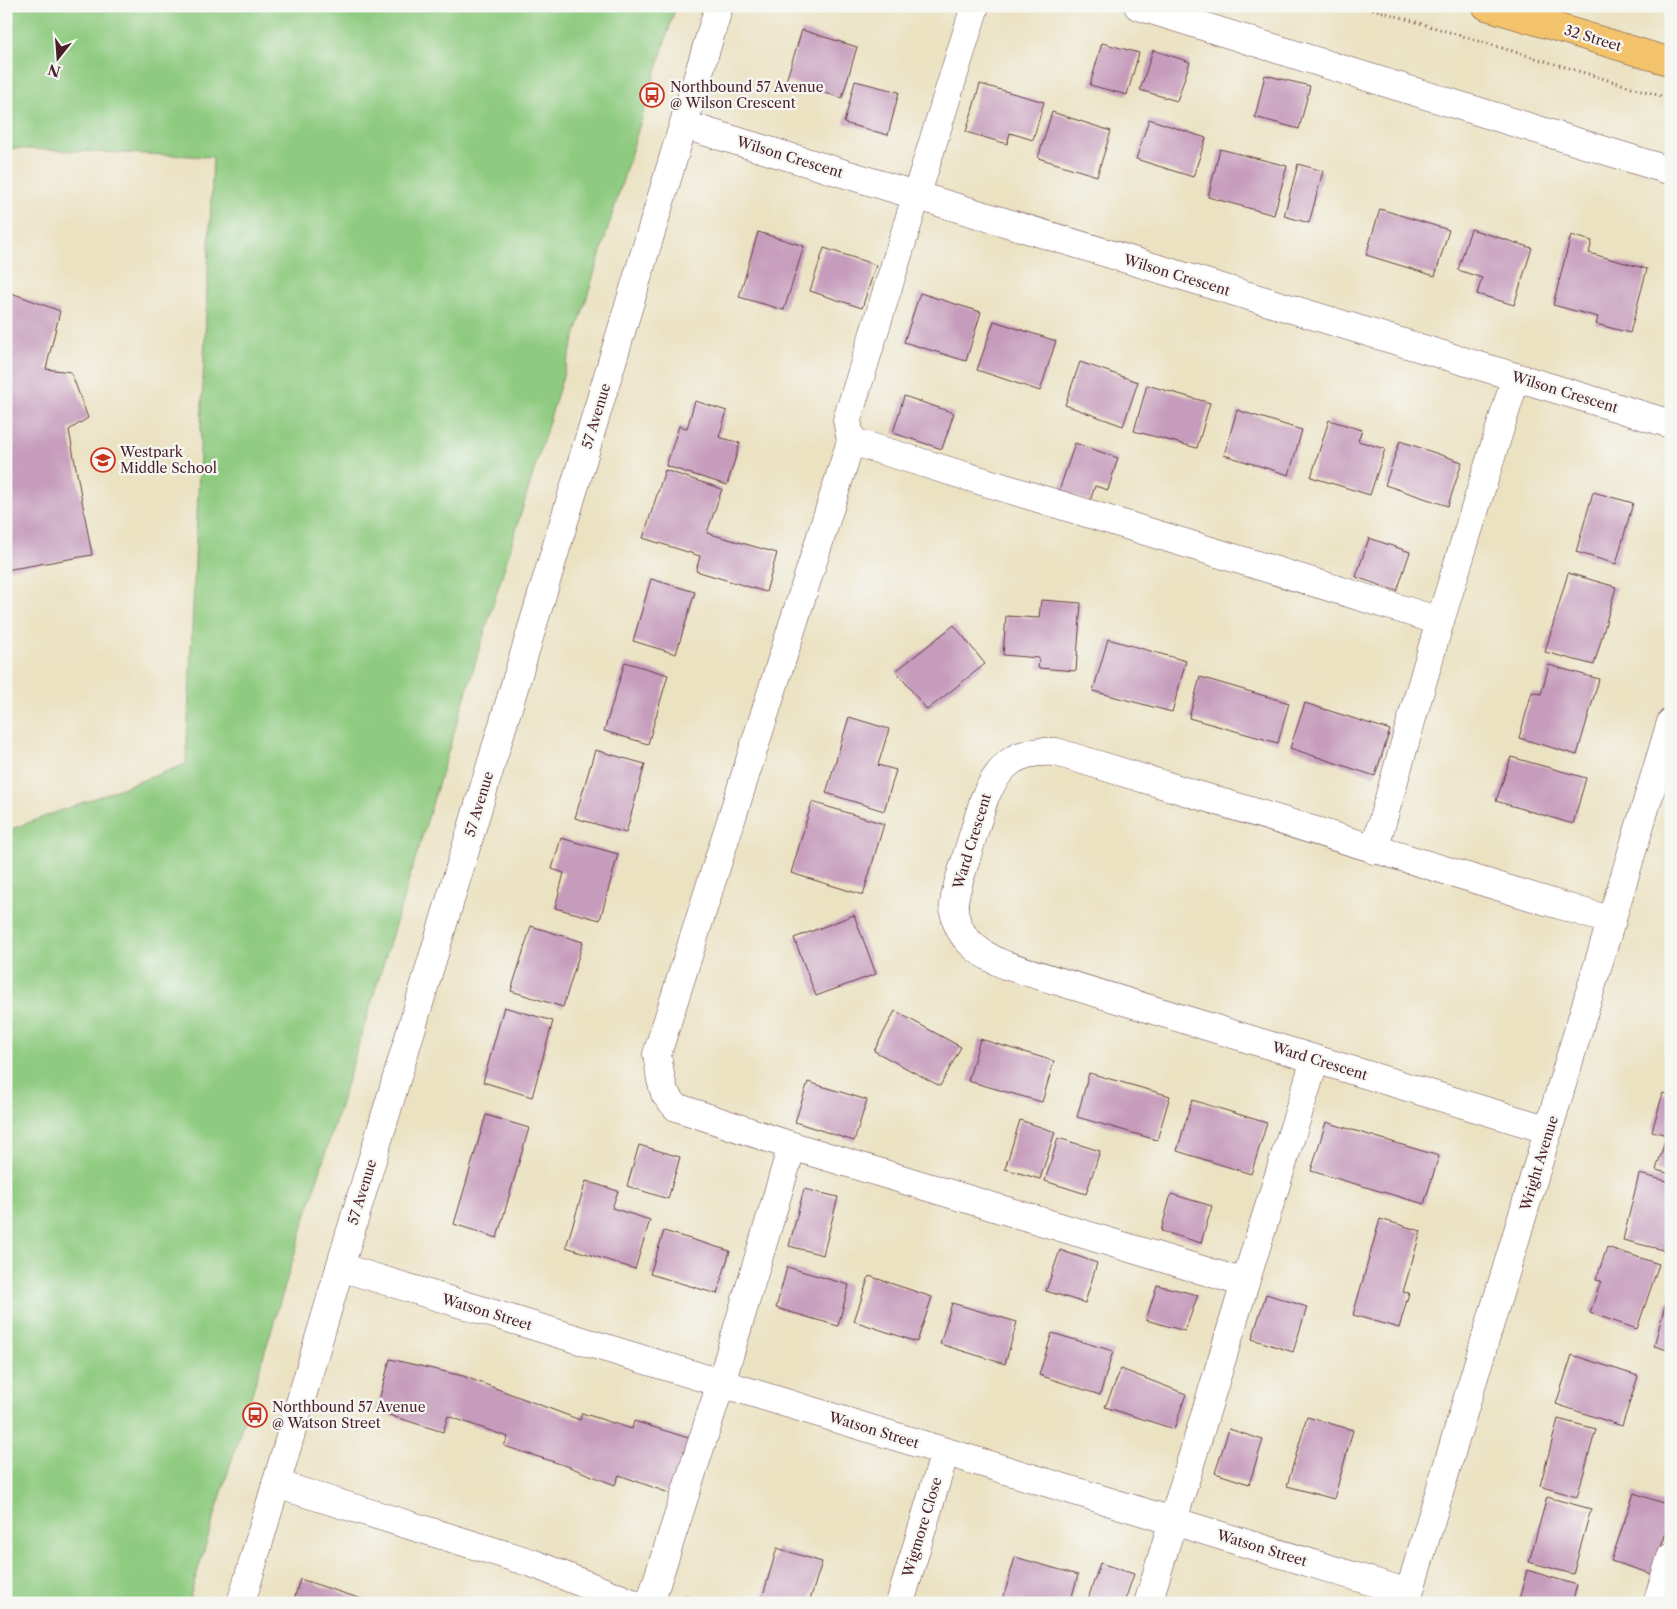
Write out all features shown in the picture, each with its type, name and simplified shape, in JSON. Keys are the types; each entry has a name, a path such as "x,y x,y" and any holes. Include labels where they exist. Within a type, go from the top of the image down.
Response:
{"main road":[{"name":"32 Street","path":"1486,6 1671,62"}],"street":[{"name":"57 Avenue","path":"241,1603 340,1267 719,6"},
{"path":"975,6 847,420 851,441 657,1054 661,1080 665,1094 676,1107 792,1146 1245,1283"},
{"path":"1138,6 1671,171"},
{"name":"Wilson Crescent","path":"684,125 1671,424"},
{"path":"1374,850 1440,621 1516,377"},
{"path":"851,441 1440,621"},
{"name":"Wright Avenue","path":"1407,1598 1671,722"},
{"name":"Ward Crescent","path":"1549,1130 1314,1060 987,958 973,947 956,920 954,904 957,888 984,799 990,786 1016,757 1028,752 1040,751 1056,752 1612,921"},
{"path":"1148,1603 1314,1060"},
{"path":"650,1603 721,1383 792,1146"},
{"name":"Watson Street","path":"340,1267 1173,1521 1407,1598"},
{"name":"Wigmore Close","path":"900,1603 945,1452"},
{"path":"276,1484 532,1563 632,1603"},
{"path":"1657,1603 1671,1557"}],"path":[{"path":"1363,6 1671,99"}],"green space":[{"path":"6,6 676,6 188,1603 6,1603 6,831 186,764 213,157 6,148"}],"building":[{"path":"802,30 857,47 842,98 786,81"},
{"path":"1102,43 1139,53 1127,95 1090,85"},
{"path":"1153,50 1190,62 1177,101 1140,90"},
{"path":"1265,75 1310,86 1299,129 1255,117"},
{"path":"855,81 899,92 888,135 844,123"},
{"path":"980,84 1044,102 1033,140 1010,133 1007,144 966,132"},
{"path":"1052,112 1111,131 1097,176 1038,158"},
{"path":"1149,119 1206,138 1193,177 1136,159"},
{"path":"1220,149 1287,166 1274,215 1208,197"},
{"path":"1298,164 1323,171 1309,223 1284,216"},
{"path":"1380,209 1449,230 1435,276 1366,255"},
{"path":"1471,229 1532,248 1514,305 1477,294 1482,278 1458,270"},
{"path":"758,232 804,246 784,310 739,297"},
{"path":"1571,235 1592,241 1589,253 1647,269 1630,333 1596,324 1598,317 1553,305"},
{"path":"824,248 876,265 862,308 810,291"},
{"path":"6,291 60,311 46,369 71,372 88,418 69,430 92,555 6,570"},
{"path":"920,293 981,312 966,361 904,342"},
{"path":"994,321 1056,341 1040,391 977,370"},
{"path":"1080,362 1138,382 1123,426 1065,405"},
{"path":"1147,385 1210,403 1197,448 1134,431"},
{"path":"904,396 954,413 942,449 893,433"},
{"path":"695,401 727,411 719,437 740,443 727,485 666,466 679,426 687,428"},
{"path":"1237,410 1302,430 1289,475 1224,455"},
{"path":"1329,420 1362,430 1358,441 1385,449 1370,495 1311,477"},
{"path":"1400,441 1462,462 1448,506 1385,485"},
{"path":"1075,443 1118,458 1108,490 1095,486 1090,501 1059,491"},
{"path":"665,470 722,489 707,533 777,553 766,592 696,571 700,556 643,538"},
{"path":"1593,492 1633,503 1616,564 1576,552"},
{"path":"1369,538 1410,552 1397,591 1356,577"},
{"path":"1568,573 1616,587 1594,665 1545,652"},
{"path":"651,579 695,592 676,654 633,641"},
{"path":"1041,600 1081,603 1076,671 1038,668 1039,658 1003,655 1006,616 1039,618"},
{"path":"954,625 985,664 927,710 896,671"},
{"path":"1108,639 1186,661 1172,712 1093,691"},
{"path":"625,662 668,675 648,744 604,731"},
{"path":"1549,665 1599,679 1577,755 1519,738 1532,692 1541,694"},
{"path":"1200,677 1289,703 1278,743 1189,718"},
{"path":"1305,703 1390,730 1375,776 1290,748"},
{"path":"849,717 889,729 878,765 896,770 884,811 826,793"},
{"path":"595,750 645,764 626,833 575,818"},
{"path":"1511,757 1586,778 1573,824 1496,801"},
{"path":"812,802 884,824 863,895 791,873"},
{"path":"561,838 618,854 600,920 555,908 564,873 552,869"},
{"path":"854,915 876,974 816,996 794,938"},
{"path":"531,926 583,942 563,1007 511,991"},
{"path":"504,1007 553,1021 532,1097 483,1082"},
{"path":"895,1011 961,1047 940,1086 874,1051"},
{"path":"980,1039 1054,1061 1042,1102 968,1081"},
{"path":"1089,1073 1170,1096 1157,1140 1077,1117"},
{"path":"808,1082 867,1100 854,1141 795,1122"},
{"path":"1663,1093 1671,1096 1671,1174 1656,1170 1667,1135 1652,1131"},
{"path":"1192,1100 1267,1123 1251,1174 1177,1151"},
{"path":"486,1115 529,1128 497,1238 454,1224"},
{"path":"1020,1120 1055,1132 1040,1179 1005,1169"},
{"path":"1326,1122 1439,1156 1424,1204 1311,1171"},
{"path":"1058,1138 1100,1151 1086,1194 1045,1181"},
{"path":"639,1145 680,1157 668,1199 627,1186"},
{"path":"1639,1174 1671,1182 1671,1252 1623,1240"},
{"path":"586,1181 618,1191 612,1208 650,1220 635,1269 566,1247"},
{"path":"804,1189 838,1197 823,1255 789,1246"},
{"path":"1171,1194 1212,1206 1201,1243 1161,1231"},
{"path":"1380,1219 1421,1231 1403,1292 1409,1293 1399,1328 1353,1315"},
{"path":"664,1231 730,1251 717,1294 650,1274"},
{"path":"1607,1247 1659,1264 1637,1329 1590,1313 1601,1281 1596,1280"},
{"path":"1060,1250 1097,1263 1085,1303 1046,1291"},
{"path":"787,1267 849,1285 838,1326 776,1308"},
{"path":"869,1276 932,1297 917,1342 854,1321"},
{"path":"1157,1285 1198,1295 1185,1331 1146,1320"},
{"path":"1266,1294 1307,1307 1293,1352 1252,1339"},
{"path":"1666,1302 1671,1303 1671,1351 1654,1346"},
{"path":"952,1303 1017,1322 1005,1364 940,1344"},
{"path":"1052,1333 1113,1351 1100,1395 1039,1375"},
{"path":"1572,1355 1638,1376 1622,1426 1556,1404"},
{"path":"390,1359 463,1376 580,1420 582,1413 632,1429 634,1421 698,1441 680,1497 619,1475 615,1485 567,1466 504,1446 508,1437 448,1416 443,1432 376,1411"},
{"path":"1121,1369 1186,1394 1174,1429 1105,1407"},
{"path":"1307,1417 1353,1430 1334,1499 1287,1486"},
{"path":"1558,1419 1596,1429 1577,1497 1540,1486"},
{"path":"1229,1429 1263,1440 1249,1484 1215,1473"},
{"path":"1634,1493 1671,1506 1671,1518 1652,1574 1611,1561"},
{"path":"1547,1497 1591,1509 1573,1574 1529,1562"},
{"path":"777,1548 822,1562 809,1603 761,1602"},
{"path":"1015,1557 1078,1575 1070,1603 1002,1603"},
{"path":"1100,1563 1134,1574 1124,1603 1101,1603 1088,1599"},
{"path":"1527,1570 1577,1585 1572,1603 1518,1603"},
{"path":"300,1579 371,1602 371,1603 293,1603"},
{"path":"684,1595 708,1602 708,1603 681,1603"}],"place":[{"name":"Northbound 57 Avenue @ Wilson Crescent","path":"652,95"},
{"name":"Westpark Middle School","path":"103,460"},
{"name":"Northbound 57 Avenue @ Watson Street","path":"255,1415"}]}
